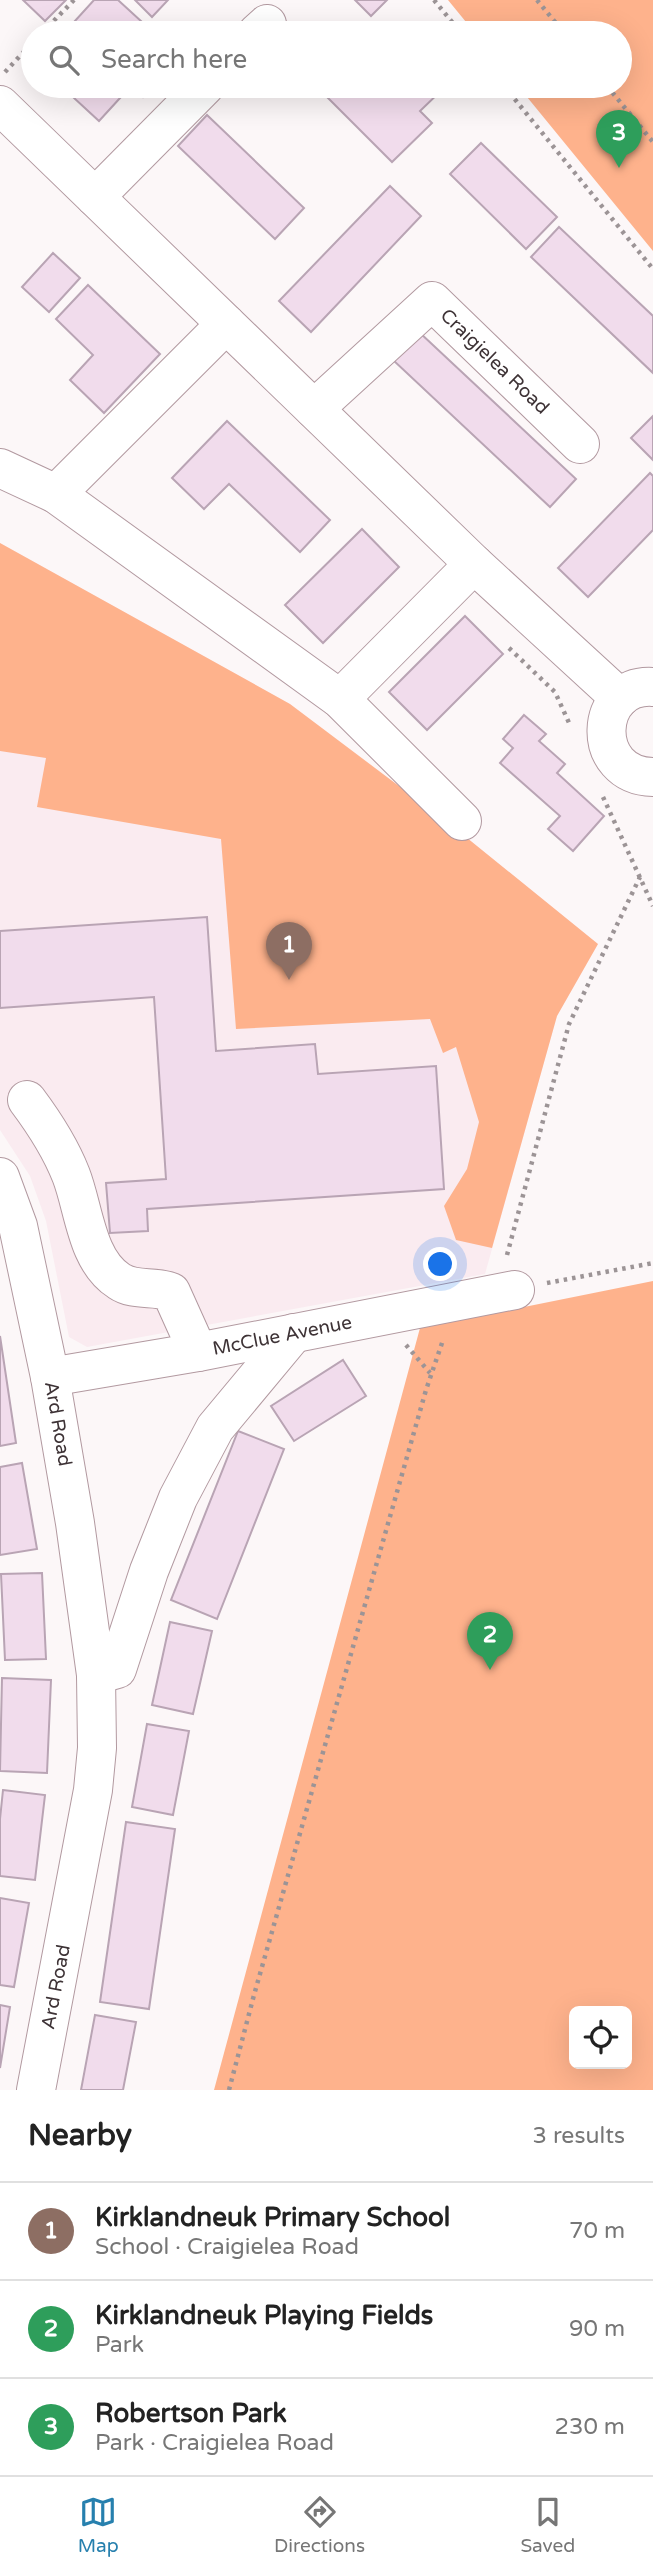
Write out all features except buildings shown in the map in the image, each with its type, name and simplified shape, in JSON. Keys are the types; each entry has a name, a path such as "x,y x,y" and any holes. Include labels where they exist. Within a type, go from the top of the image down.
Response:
{"street":[{"path":"95,197 193,98"},
{"path":"0,105 474,564 637,692 611,710 606,725 606,740 612,755 622,767 635,774 653,777"},
{"name":"Craigielea Road","path":"314,409 432,301 580,444"},
{"path":"56,494 226,324"},
{"path":"0,468 56,494 340,699 461,821"},
{"path":"340,699 474,564"},
{"path":"27,1100 48,1127 64,1157 98,1258 108,1272 130,1286 171,1292 198,1352"},
{"name":"Ard Road","path":"0,1177 18,1226 50,1377 75,1523 96,1675 97,1748 93,1790 36,2090"},
{"name":"McClue Avenue","path":"50,1377 198,1352 492,1294"},
{"path":"96,1675 117,1669 149,1571 178,1498 215,1428 294,1333"}],"path":[{"path":"54,21 74,0"},
{"path":"434,0 451,21"},
{"path":"537,0 554,21"},
{"path":"0,76 21,54"},
{"path":"514,98 653,269"},
{"path":"617,98 653,142"},
{"path":"508,647 555,692 572,729"},
{"path":"600,790 653,906"},
{"path":"229,2090 430,1374 439,1348 492,1294 569,1024 640,877"},
{"path":"492,1294 653,1263"}],"shaded area":[{"path":"448,0 653,0 653,251 528,98 632,98 632,21 465,21"},
{"path":"0,543 290,704 456,829 598,944 557,1016 485,1274 87,1347 69,1337 46,1221 30,1176 0,1130"},
{"path":"0,543 290,704 456,829 598,944 557,1016 492,1248 456,1240 444,1206 467,1169 479,1122 456,1047 443,1053 430,1019 236,1029 221,839 37,807 46,758 0,751"},
{"path":"653,1281 653,2090 214,2090 420,1328"}],"place":[{"name":"Robertson Park","path":"619,168"},
{"name":"Kirklandneuk Primary School","path":"289,980"},
{"name":"Kirklandneuk Playing Fields","path":"490,1670"}]}
